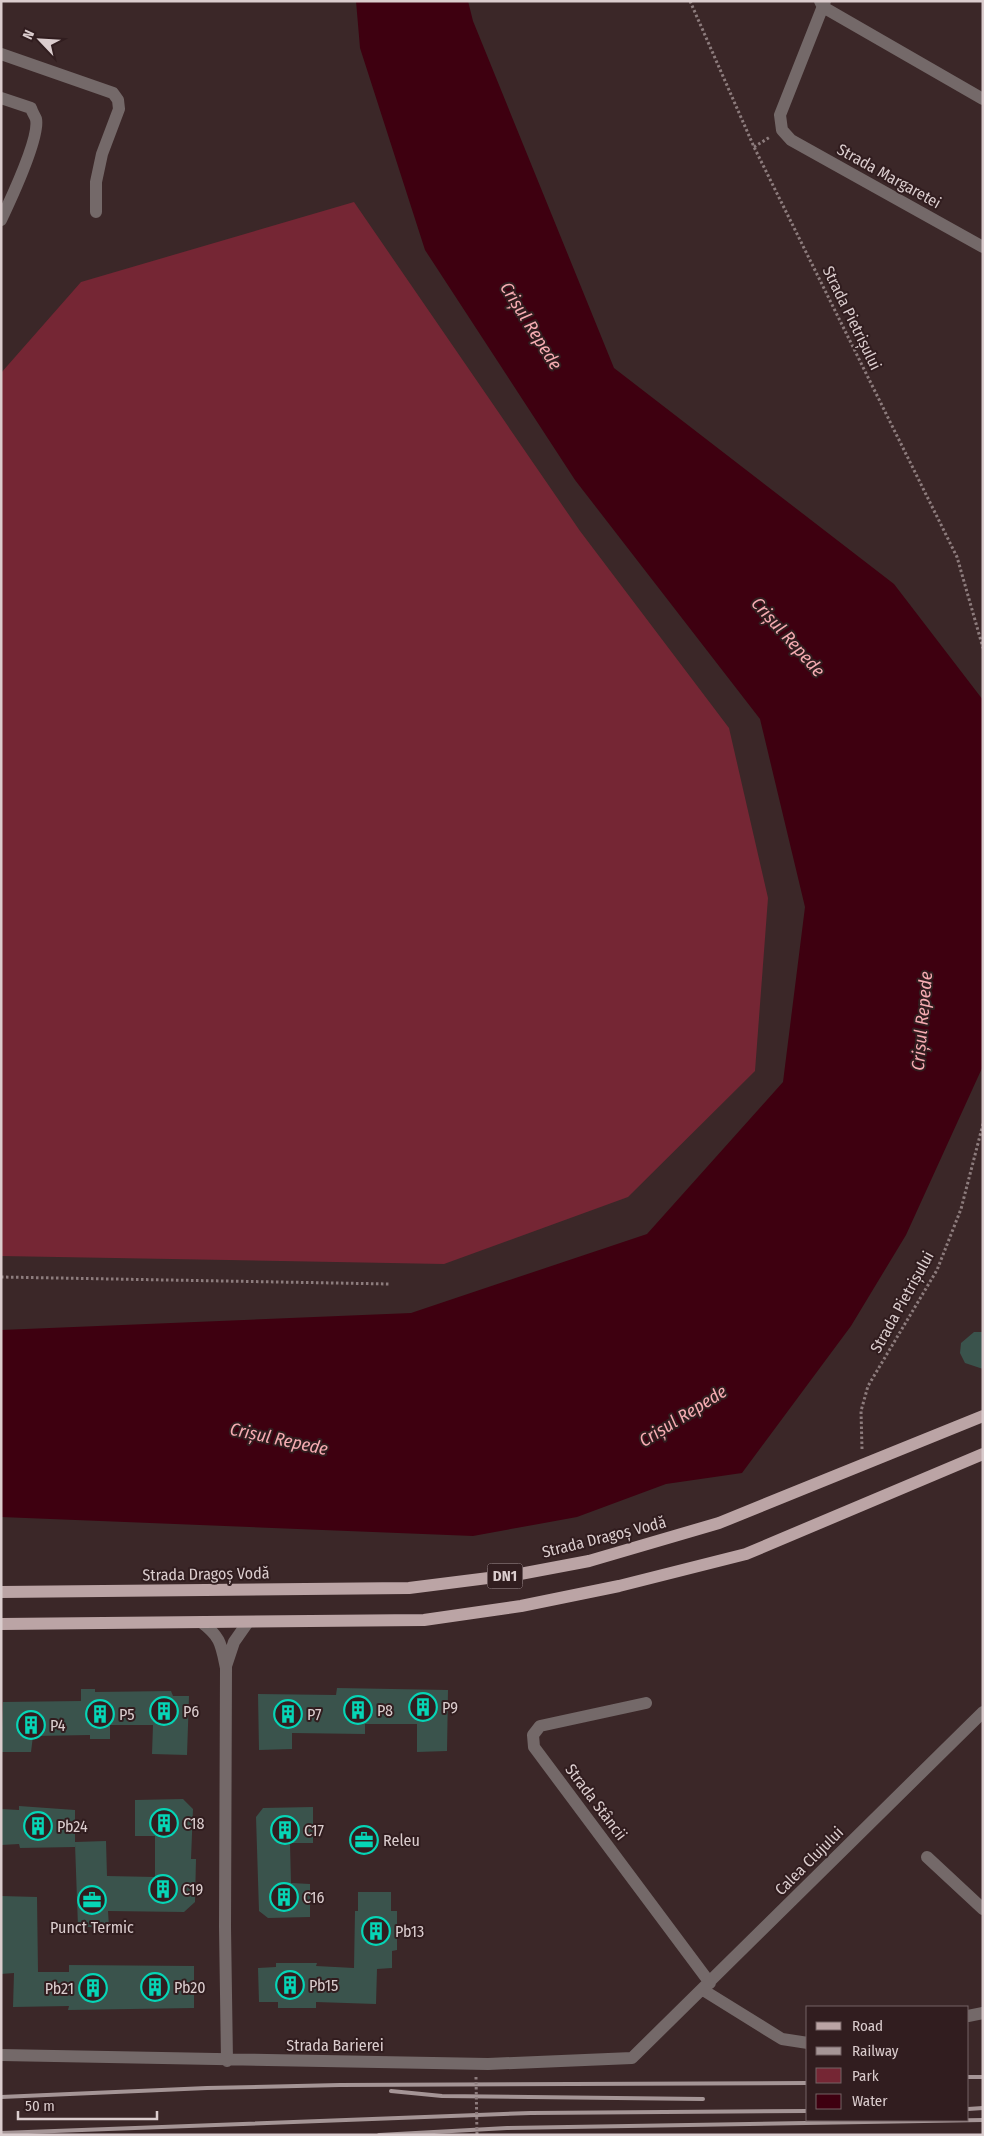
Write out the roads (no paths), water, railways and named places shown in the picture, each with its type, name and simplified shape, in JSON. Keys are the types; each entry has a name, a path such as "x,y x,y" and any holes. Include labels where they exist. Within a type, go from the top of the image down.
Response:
{"main road":[{"name":"Strada Dragoș Vodă","path":"1,1592 409,1588 520,1574 590,1561 719,1523 983,1416"},
{"name":"DN1","path":"1,1624 424,1620 570,1598 746,1554 983,1454"}],"street":[{"path":"823,3 983,99"},
{"name":"Strada Margaretei","path":"823,3 780,115 782,130 791,140 983,247"},
{"path":"1,54 113,92 118,100 119,109 102,154 98,173 96,212"},
{"path":"1,98 31,108 36,119 36,130 23,168 1,220"},
{"path":"201,1622 215,1632 221,1642 226,1668 225,1927 227,2061"},
{"path":"226,1668 234,1642 248,1622"},
{"name":"Strada Stâncii","path":"646,1703 540,1726 533,1735 534,1746 706,1986"},
{"name":"Calea Clujului","path":"658,2033 983,1712"},
{"path":"927,1856 983,1909"},
{"path":"706,1986 782,2039 806,2043"},
{"path":"969,2016 983,2013"},
{"name":"Strada Barierei","path":"1,2055 227,2061 488,2064 632,2058 658,2033"}],"water":[{"name":"Crișul Repede","path":"356,1 468,1 473,21 614,368 894,584 983,700 983,1066 906,1235 851,1326 742,1473 666,1484 577,1517 473,1536 1,1517 1,1330 411,1313 647,1234 783,1082 805,907 760,719 575,480 425,250 360,48"}],"railway":[{"path":"969,2077 983,2077"},
{"path":"1,2097 207,2088 340,2085 806,2083"},
{"path":"391,2091 442,2096 703,2099"},
{"path":"969,2109 983,2108"},
{"path":"1,2133 531,2113 806,2111"},
{"path":"969,2120 983,2120"},
{"path":"379,2135 507,2128 924,2121"}],"place":[{"name":"P9","path":"423,1707"},
{"name":"P8","path":"358,1710"},
{"name":"P6","path":"164,1711"},
{"name":"P5","path":"100,1714"},
{"name":"P7","path":"288,1714"},
{"name":"P4","path":"31,1725"},
{"name":"C18","path":"164,1823"},
{"name":"Pb24","path":"38,1826"},
{"name":"C17","path":"285,1830"},
{"name":"Releu","path":"364,1840"},
{"name":"C19","path":"163,1889"},
{"name":"C16","path":"284,1897"},
{"name":"Punct Termic","path":"92,1900"},
{"name":"Pb13","path":"376,1931"},
{"name":"Pb15","path":"290,1985"},
{"name":"Pb20","path":"155,1987"},
{"name":"Pb21","path":"93,1988"}]}
